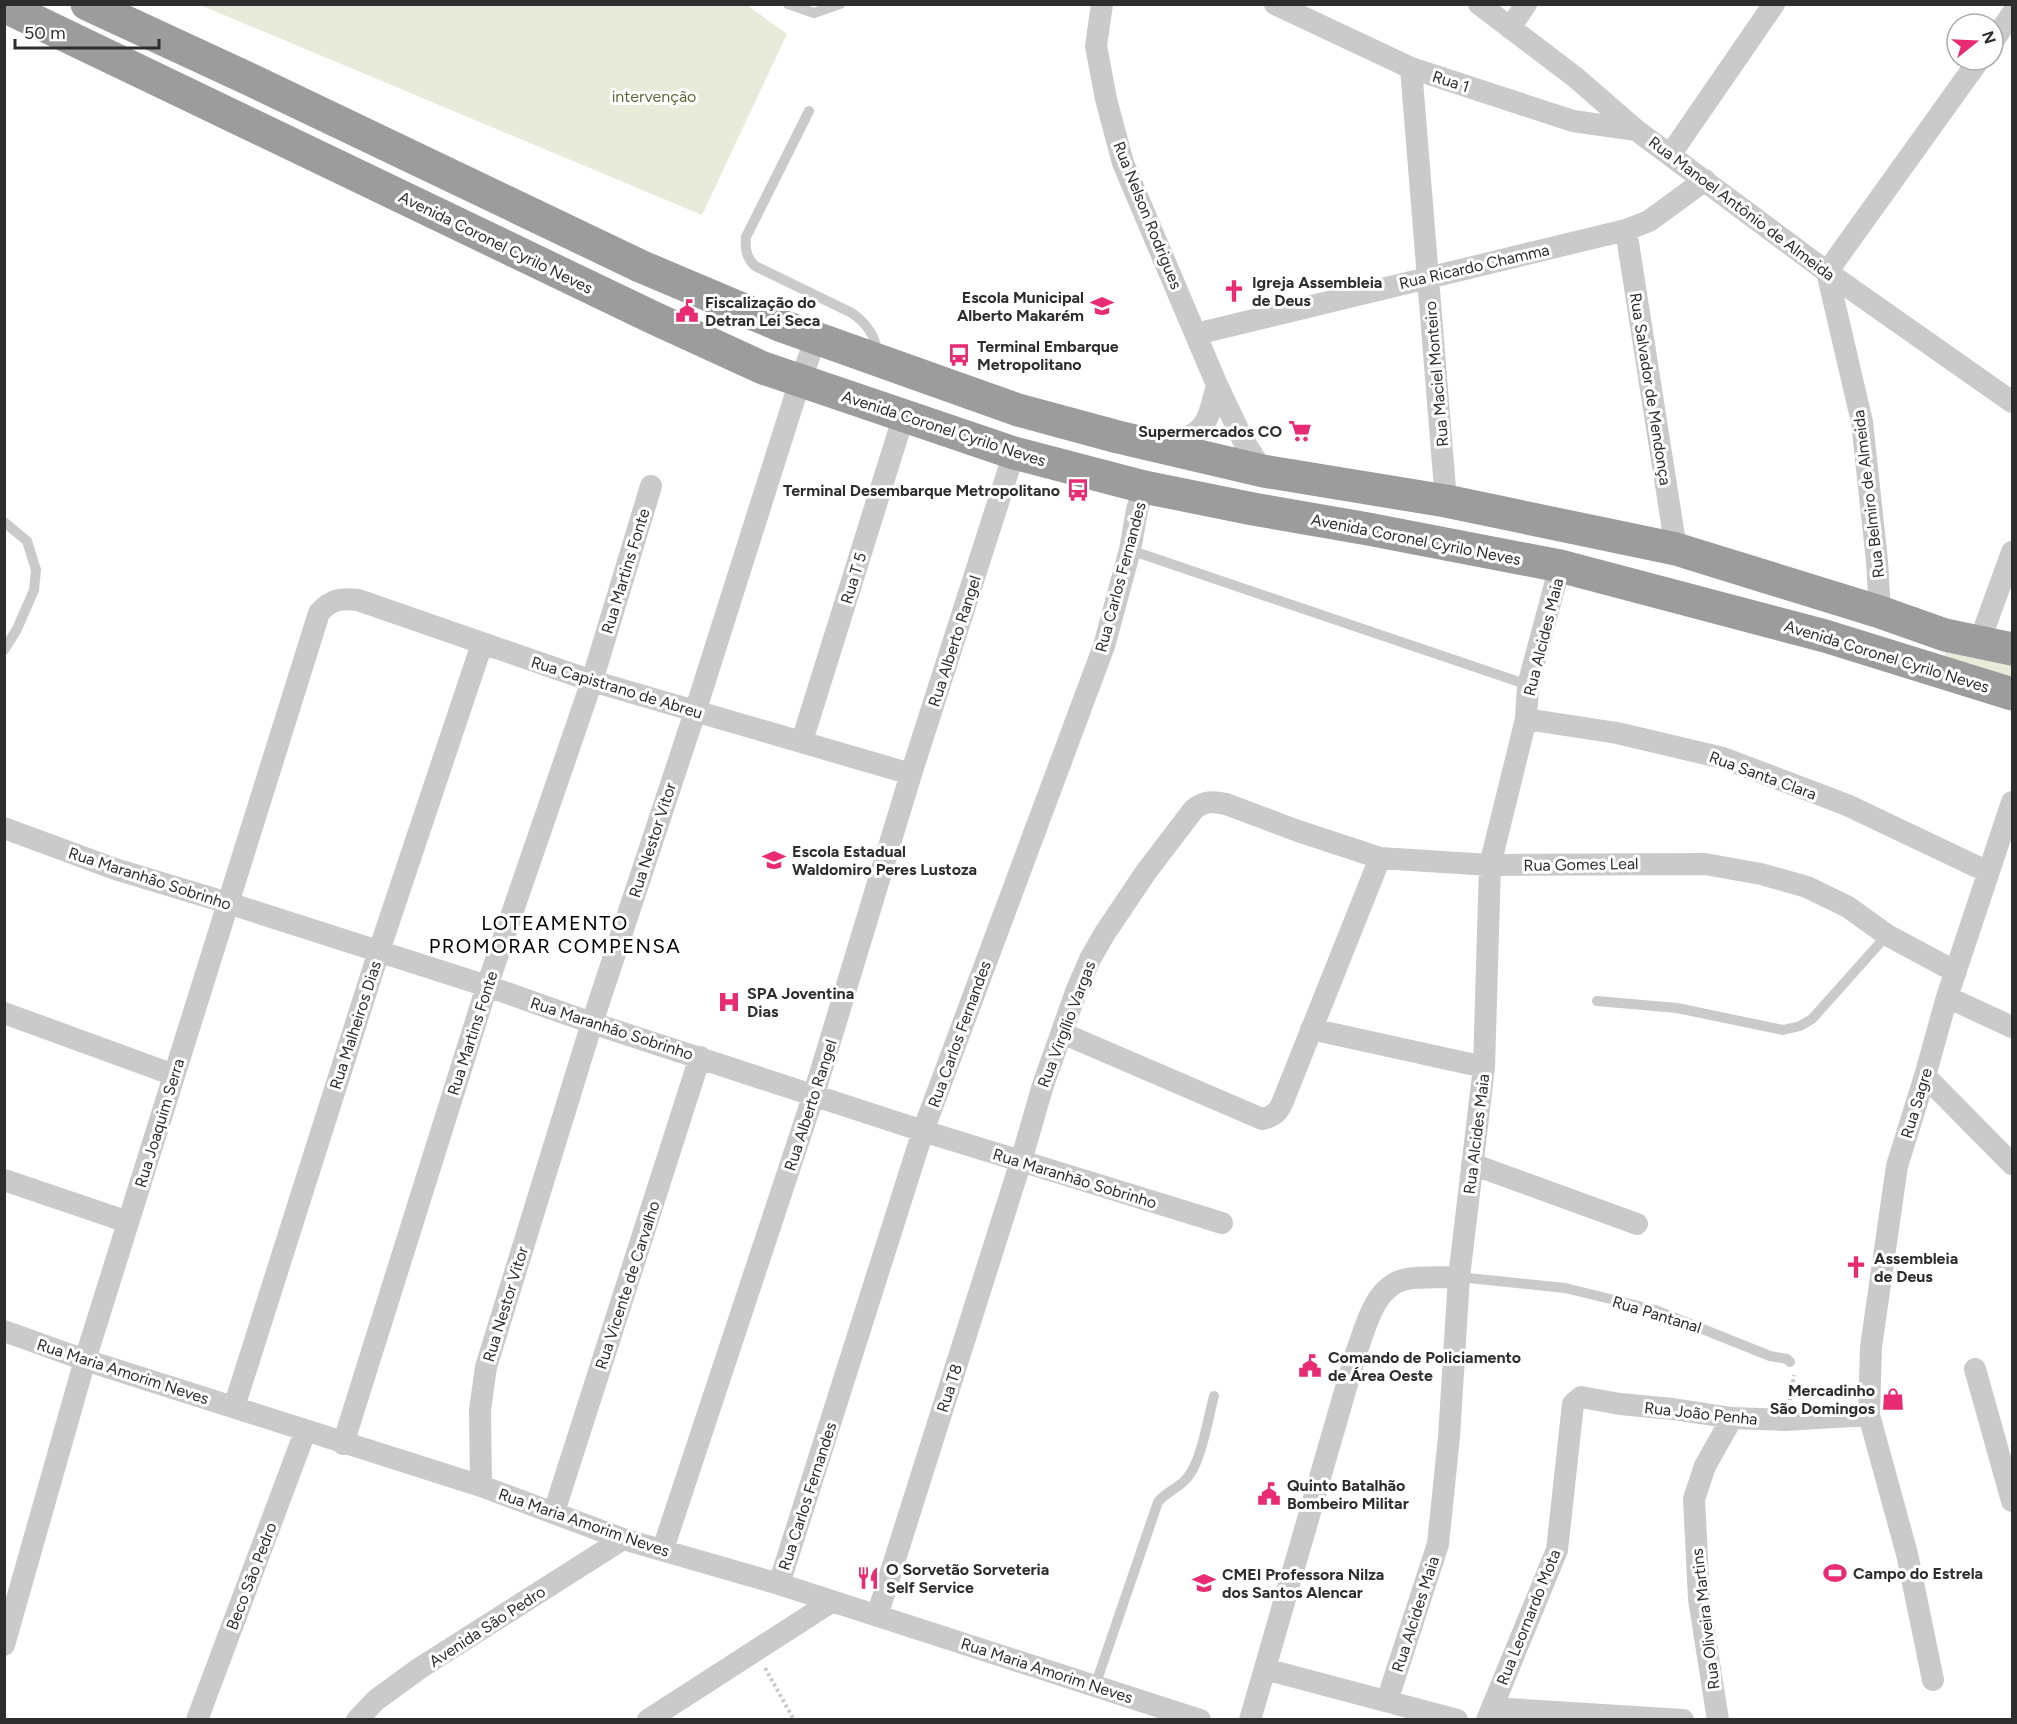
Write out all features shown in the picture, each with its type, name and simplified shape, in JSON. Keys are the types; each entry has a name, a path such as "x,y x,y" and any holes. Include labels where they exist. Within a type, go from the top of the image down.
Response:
{"highway":[{"path":"87,4 640,266 782,326 1018,410 1263,471 1446,501 1676,549 1880,612 1945,635 2013,649"},
{"name":"Avenida Coronel Cyrilo Neves","path":"4,6 654,318 763,368 800,381 1014,453 1144,487 1560,566 1825,636 2013,694"}],"street":[{"name":"Rua Nelson Rodrigues","path":"1102,4 1096,46 1106,99 1123,163 1216,385 1243,440 1263,471"},
{"name":"Rua 1","path":"1275,4 1411,68 1574,121 1636,130"},
{"name":"Rua Manoel Antônio de Almeida","path":"1479,4 1575,77 1636,130 1827,272 2013,402"},
{"path":"1510,28 1526,4"},
{"path":"1670,155 1774,4"},
{"name":"Rua Maciel Monteiro","path":"1411,68 1446,501"},
{"path":"1827,272 1970,72"},
{"name":"Rua Ricardo Chamma","path":"1196,334 1428,276 1626,230 1649,221 1705,180"},
{"name":"Rua Salvador de Mendonça","path":"1626,230 1676,549"},
{"name":"Rua Belmiro de Almeida","path":"1827,272 1862,422 1877,561 1880,612"},
{"name":"Rua Nestor Vitor","path":"481,1486 480,1410 486,1367 592,1023 695,712 800,381 816,338"},
{"path":"1156,445 1191,437 1200,430 1209,418 1216,385"},
{"name":"Rua T 5","path":"802,741 904,415"},
{"name":"Rua Alberto Rangel","path":"663,1549 814,1094 911,774 1014,453"},
{"name":"Rua Martins Fonte","path":"343,1444 487,986 592,681 651,486"},
{"name":"Rua Carlos Fernandes","path":"778,1584 923,1131 1104,646 1144,487"},
{"path":"1979,643 2013,552"},
{"name":"Rua Alcides Maia","path":"1387,1701 1438,1544 1449,1437 1459,1277 1484,1067 1490,865 1526,719 1528,685 1560,566"},
{"name":"Rua Capistrano de Abreu","path":"326,604 333,600 358,600 592,681 911,774"},
{"name":"Rua Joaquim Serra","path":"4,1645 85,1360 319,613 326,604"},
{"name":"Rua Malheiros Dias","path":"234,1407 379,951 482,644"},
{"name":"Rua Santa Clara","path":"1526,719 1617,733 1723,758 1847,805 1988,872"},
{"name":"Rua Gomes Leal","path":"1194,809 1206,802 1226,804 1294,830 1380,858 1490,865 1705,864 1761,874 1807,887 1848,907 1887,935 1956,972"},
{"name":"Rua Sagre","path":"1933,1680 1907,1554 1869,1415 1871,1347 1897,1166 1947,997 2013,802"},
{"name":"Rua Virgílio Vargas","path":"1021,1161 1043,1085 1090,958 1146,872 1194,809"},
{"name":"Rua Maranhão Sobrinho","path":"4,828 115,869 487,986 592,1023 923,1131 1222,1223"},
{"path":"1062,1033 1262,1119 1273,1117 1283,1101 1380,858"},
{"path":"1947,997 2013,1027"},
{"path":"4,1012 174,1075"},
{"path":"1311,1029 1484,1067"},
{"name":"Rua Vicente de Carvalho","path":"554,1512 700,1058"},
{"path":"1925,1077 2013,1164"},
{"name":"Rua T8","path":"877,1616 1021,1161"},
{"path":"1472,1164 1638,1224"},
{"path":"4,1180 128,1222"},
{"path":"1250,1719 1356,1353 1375,1303 1390,1284 1407,1279 1459,1277"},
{"name":"Rua Maria Amorim Neves","path":"4,1331 305,1432 481,1486 623,1539 778,1584 1200,1719"},
{"path":"1975,1369 2013,1501"},
{"name":"Rua João Penha","path":"1573,1404 1581,1397 1592,1398 1732,1419 1785,1420 1869,1415"},
{"name":"Rua Leornardo Mota","path":"1489,1714 1557,1550 1573,1404"},
{"name":"Rua Oliveira Martins","path":"1718,1719 1699,1599 1694,1499 1705,1466 1732,1419"},
{"name":"Beco São Pedro","path":"197,1719 305,1432"},
{"name":"Avenida São Pedro","path":"357,1719 376,1700 420,1668 623,1539"},
{"path":"648,1719 831,1602"},
{"path":"1265,1669 1457,1719"},
{"path":"1489,1714 1683,1719"}],"lane":[{"path":"788,4 814,13 840,4"},
{"path":"809,111 746,237 745,247 748,259 754,266 852,313 863,321 871,331 877,345 878,360"},
{"path":"4,522 27,541 36,570 34,590 4,650"},
{"path":"1130,550 1528,685"},
{"path":"1597,1001 1677,1008 1783,1030 1792,1028 1812,1019 1887,935"},
{"name":"Rua Pantanal","path":"1459,1277 1565,1288 1655,1310 1770,1356 1791,1362"},
{"path":"1095,1686 1158,1502 1165,1494 1186,1480 1194,1468 1214,1396"}],"path":[{"path":"1785,1420 1794,1376 1791,1362"},
{"path":"756,1652 794,1719"}],"green space":[{"name":"intervenção","path":"200,5 747,5 787,34 702,215"},
{"path":"1947,645 2012,658 2012,678 1943,660"}],"place":[{"name":"Igreja Assembleia de Deus","path":"1234,291"},
{"name":"Escola Municipal Alberto Makarém","path":"1102,306"},
{"name":"Fiscalização do Detran Lei Seca","path":"687,311"},
{"name":"Terminal Embarque Metropolitano","path":"959,355"},
{"name":"Supermercados CO","path":"1300,431"},
{"name":"Terminal Desembarque Metropolitano","path":"1078,490"},
{"name":"Escola Estadual Waldomiro Peres Lustoza","path":"774,860"},
{"name":"SPA Joventina Dias","path":"729,1002"},
{"name":"Assembleia de Deus","path":"1856,1267"},
{"name":"Comando de Policiamento de Área Oeste","path":"1310,1366"},
{"name":"Mercadinho São Domingos","path":"1893,1399"},
{"name":"Quinto Batalhão Bombeiro Militar","path":"1269,1494"},
{"name":"Campo do Estrela","path":"1835,1573"},
{"name":"O Sorvetão Sorveteria Self Service","path":"868,1578"},
{"name":"CMEI Professora Nilza dos Santos Alencar","path":"1204,1583"}],"district":[{"name":"LOTEAMENTO PROMORAR COMPENSA","path":"555,934"}]}
